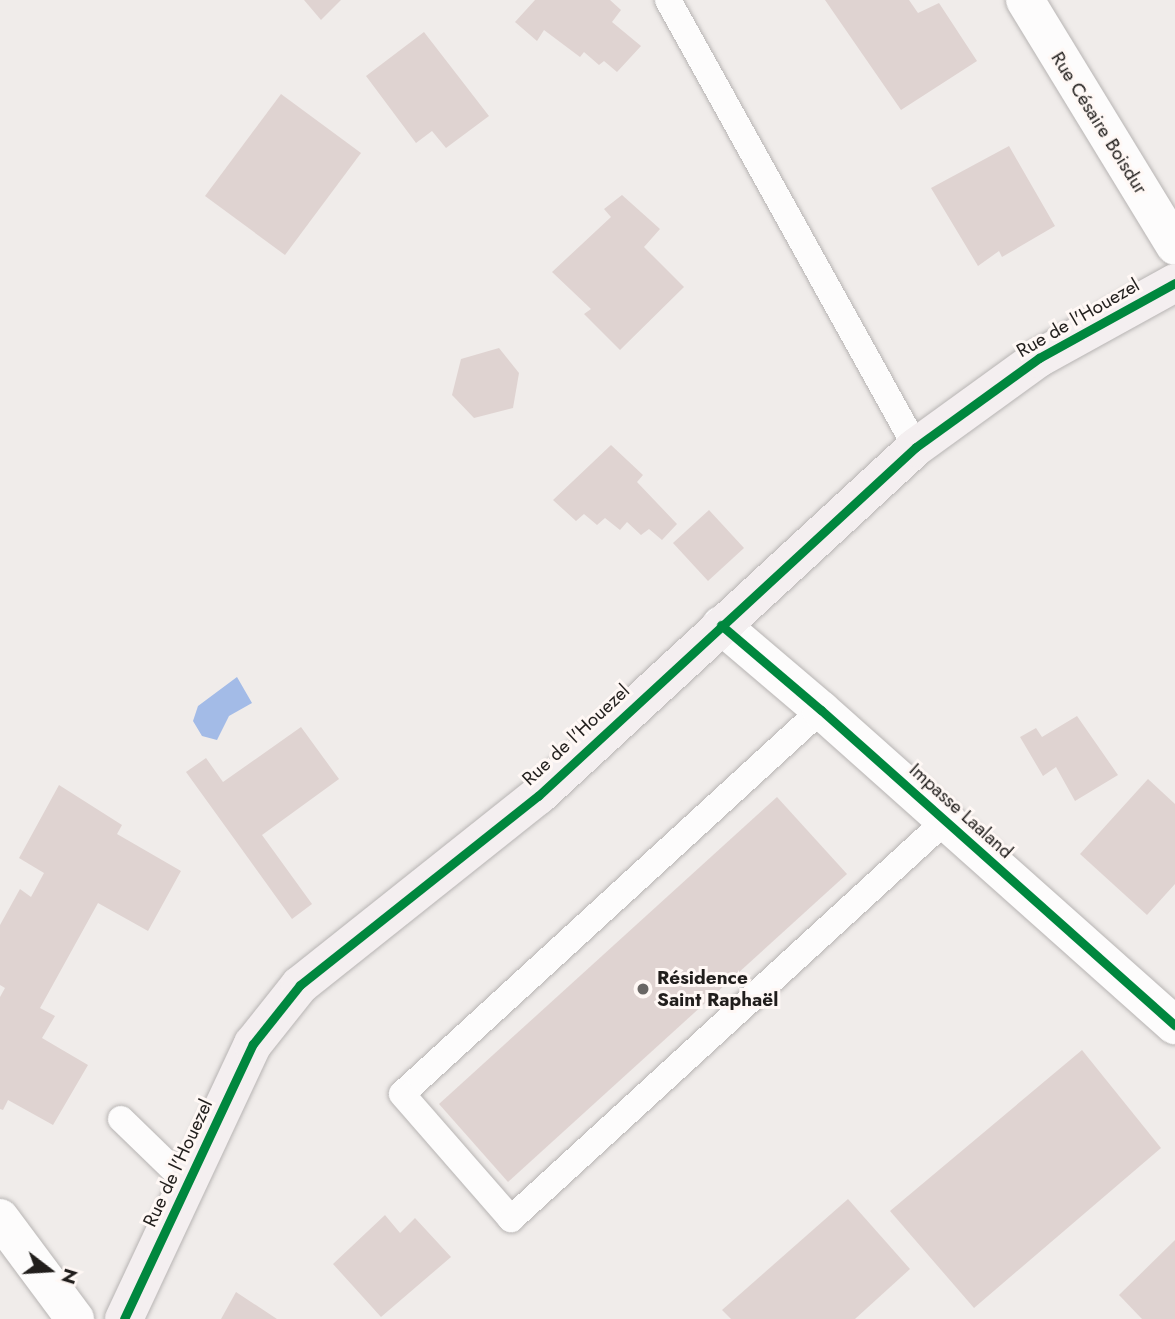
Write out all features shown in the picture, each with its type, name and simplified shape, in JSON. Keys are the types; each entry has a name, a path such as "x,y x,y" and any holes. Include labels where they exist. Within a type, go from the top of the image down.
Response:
{"street":[{"name":"Rue Césaire Boisdur","path":"1024,0 1175,247"},
{"name":"Rue de l'Houezel","path":"124,1319 253,1044 300,985 538,796 916,447 1039,358 1175,283"},
{"name":"Impasse Laaland","path":"721,625 821,710 1175,1025"},
{"path":"0,1218 75,1319"}],"lane":[{"path":"668,0 916,447"},
{"path":"821,710 402,1094 511,1219 945,821"},
{"path":"121,1119 188,1184"}],"water":[{"path":"237,677 252,703 229,716 217,740 202,736 193,721 198,706"}],"building":[{"path":"304,0 341,0 321,20"},
{"path":"535,0 610,0 621,10 612,22 641,46 617,72 604,61 599,65 584,52 580,57 544,30 537,41 515,22"},
{"path":"825,0 909,0 918,13 939,3 977,61 901,110"},
{"path":"424,32 489,116 446,148 432,131 416,143 366,76"},
{"path":"281,94 361,153 285,255 205,196"},
{"path":"1009,146 1055,226 1002,257 999,251 978,266 931,188"},
{"path":"622,195 660,229 644,247 684,287 620,350 584,314 591,309 552,272 611,217 604,209"},
{"path":"499,348 519,373 513,408 474,418 452,395 461,359"},
{"path":"611,445 643,475 637,482 677,524 662,540 649,529 641,535 627,522 620,530 605,518 597,525 584,514 576,521 553,500"},
{"path":"709,510 744,548 708,581 673,543"},
{"path":"1077,716 1118,775 1075,801 1056,767 1043,776 1020,737 1036,728 1042,737"},
{"path":"301,727 339,779 262,835 312,904 292,919 186,772 206,758 223,782"},
{"path":"1148,779 1175,804 1175,884 1147,915 1080,854"},
{"path":"59,785 122,825 117,834 181,871 148,931 98,903 40,1008 55,1016 42,1038 88,1065 53,1125 8,1100 3,1110 0,1109 0,997 5,988 0,985 0,925 20,889 31,897 44,873 19,858"},
{"name":"Résidence Saint Raphaël","path":"777,797 847,874 508,1182 439,1104"},
{"path":"1082,1050 1161,1148 974,1308 890,1211"},
{"path":"848,1199 910,1269 855,1319 731,1319 722,1310"},
{"path":"385,1215 400,1233 415,1218 451,1257 381,1317 333,1264"},
{"path":"1175,1240 1175,1319 1142,1319 1119,1295"},
{"path":"236,1292 277,1319 221,1319"}],"cycle path":[{"path":"124,1319 253,1044 300,985 538,796 916,447 1039,358 1175,283"},
{"path":"721,625 821,710 1175,1025"}],"place":[{"name":"Résidence Saint Raphaël","path":"643,989"}]}
